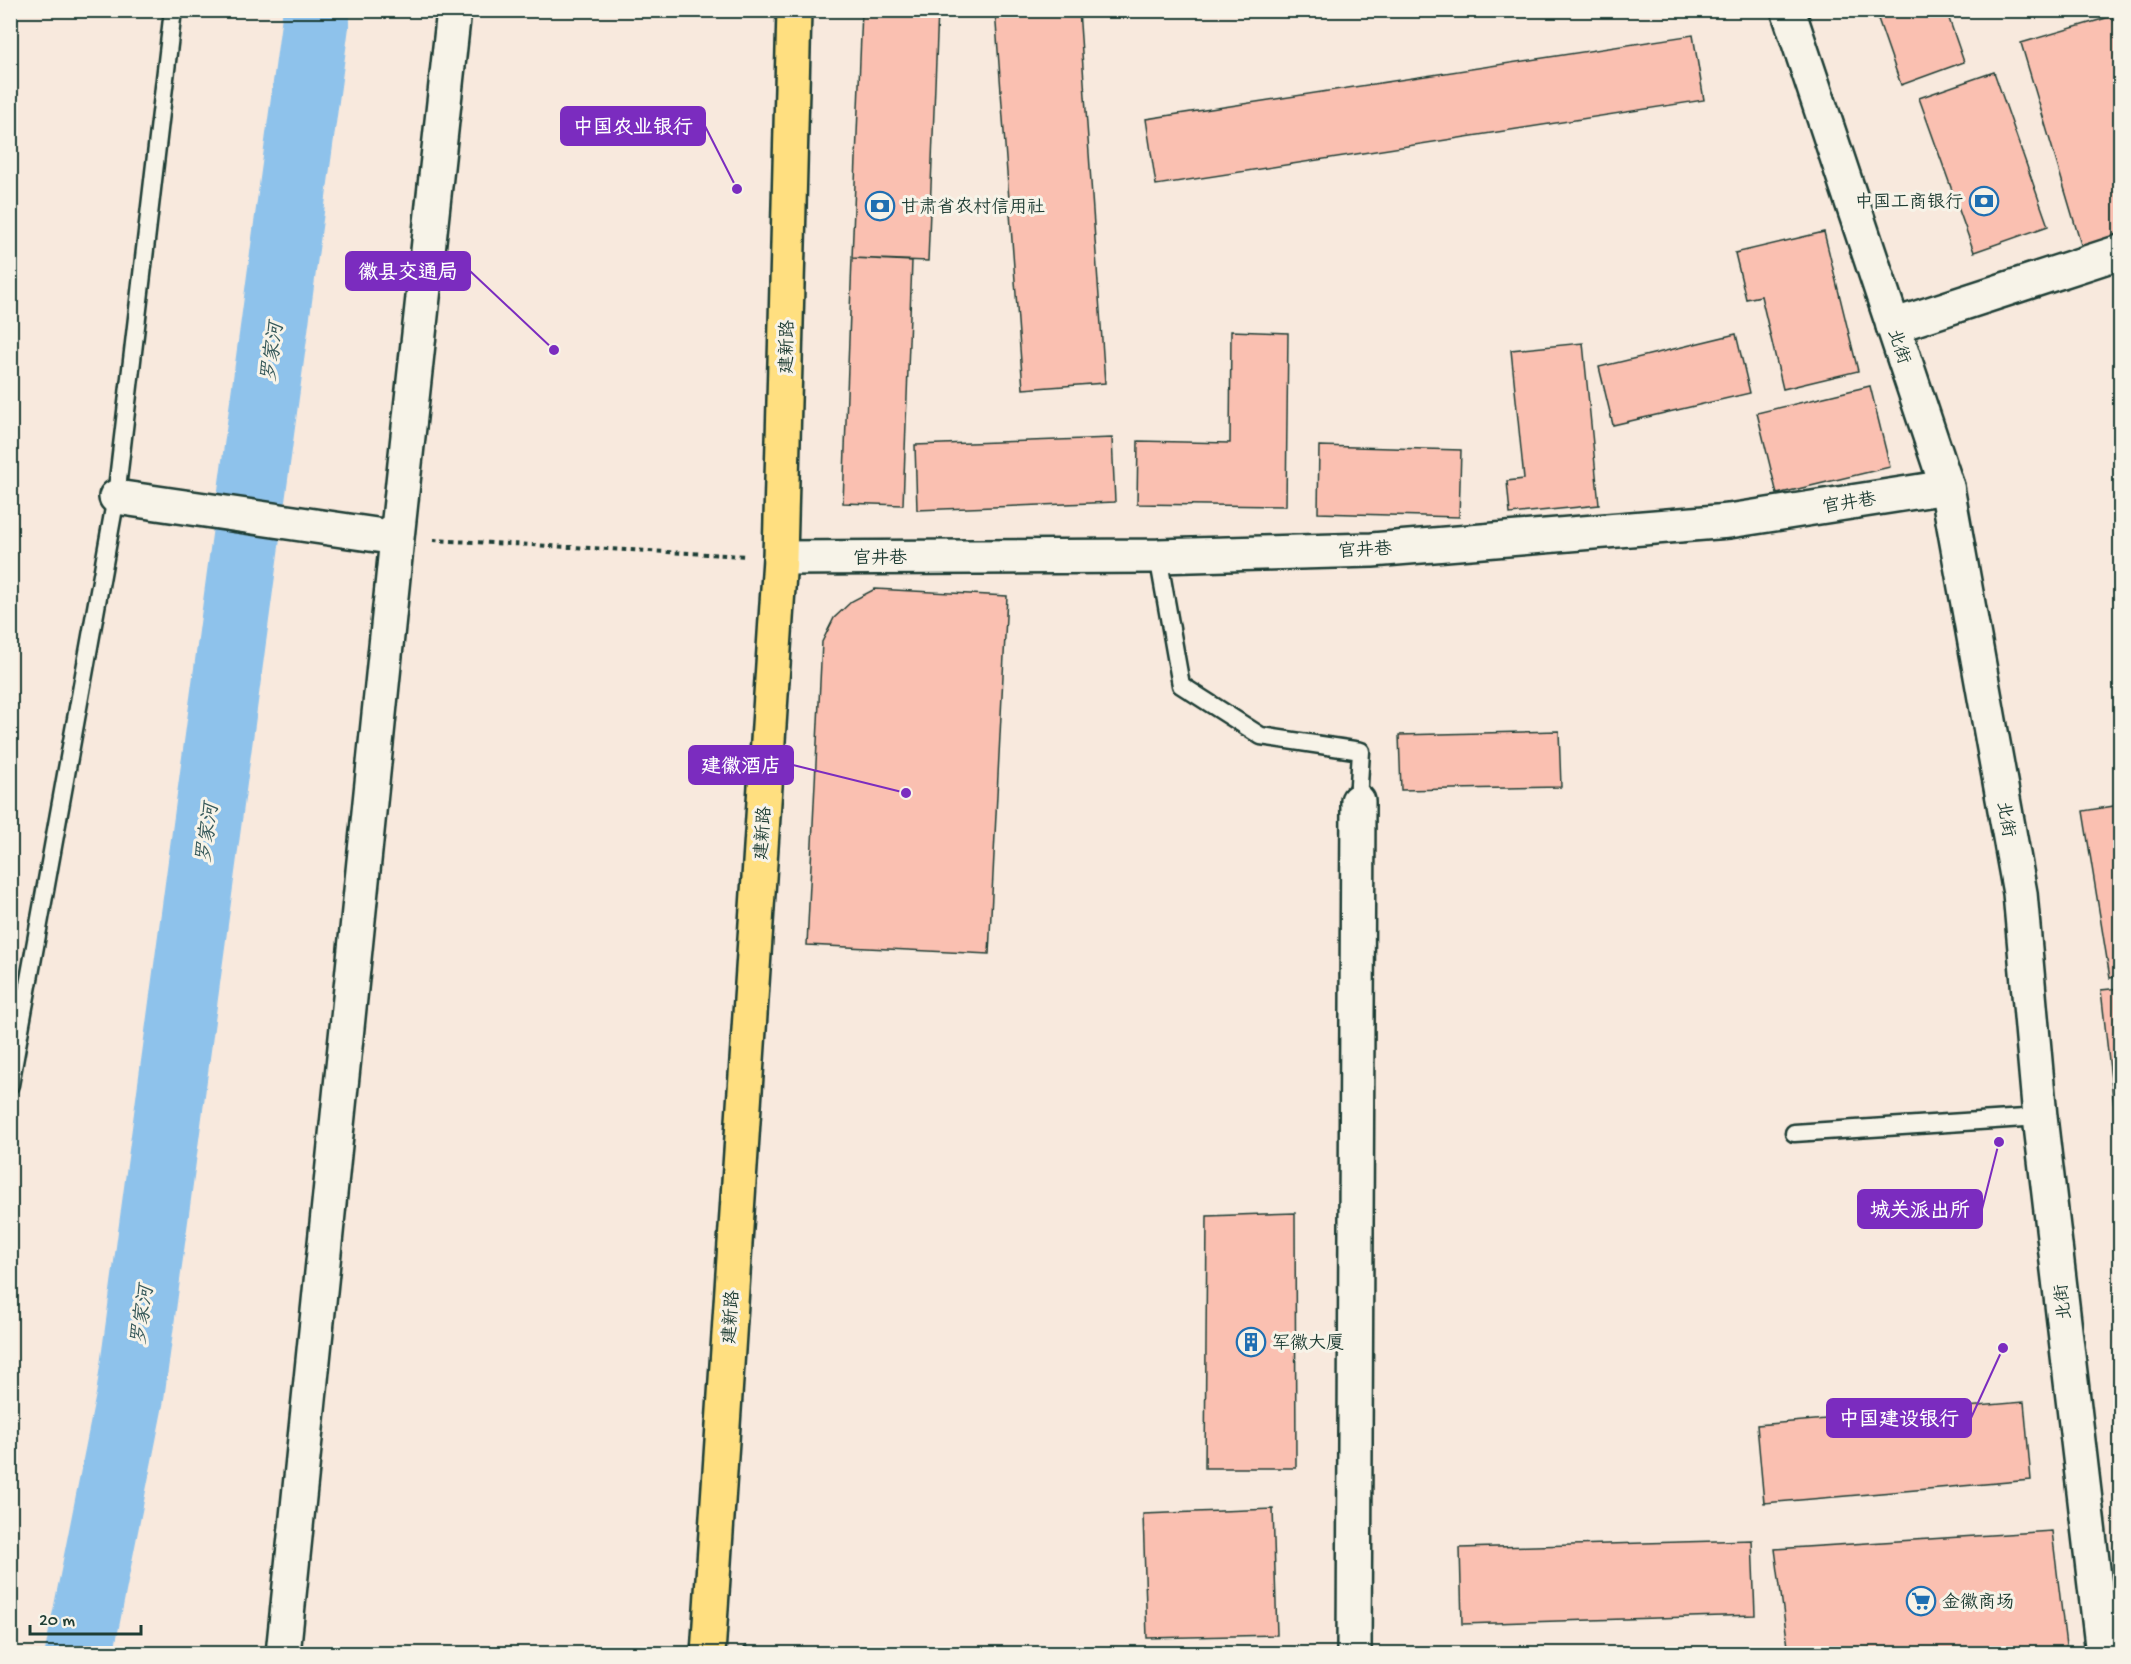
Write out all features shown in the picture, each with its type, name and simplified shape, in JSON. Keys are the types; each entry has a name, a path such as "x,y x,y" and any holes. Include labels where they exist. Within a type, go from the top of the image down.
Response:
{"main road":[{"name":"建新路","path":"708,1653 780,558 794,10"}],"street":[{"path":"283,1653 397,538 454,10"},
{"name":"北街","path":"1788,10 1947,487 2020,893 2040,1117 2103,1653"},
{"path":"1893,326 2121,252"},
{"name":"官井巷","path":"780,558 1158,556 1372,550 1729,521 1947,487"},
{"path":"116,497 397,538"},
{"path":"1354,1653 1358,801"}],"lane":[{"path":"10,1085 116,497 173,10"},
{"path":"1158,556 1181,685 1261,736 1361,751 1358,801"},
{"path":"1794,1133 2040,1117"}],"path":[{"path":"397,538 780,558"}],"building":[{"path":"862,10 938,10 928,261 852,258"},
{"path":"995,10 1079,10 1105,383 1023,389"},
{"path":"1875,10 1946,10 1964,62 1901,85"},
{"path":"2113,16 2120,41 2120,236 2082,248 2021,43"},
{"path":"1693,35 1704,100 1156,185 1146,119"},
{"path":"1994,72 2048,226 1974,252 1919,98"},
{"path":"1824,232 1858,371 1783,389 1761,296 1746,299 1735,253"},
{"path":"852,258 912,261 903,505 843,503"},
{"path":"1231,331 1288,333 1286,506 1137,504 1138,441 1230,443"},
{"path":"1736,334 1750,393 1613,425 1599,367"},
{"path":"1583,343 1599,505 1510,514 1507,481 1524,479 1511,350"},
{"path":"1870,386 1890,467 1777,494 1757,413"},
{"path":"1112,438 1115,502 917,510 915,445"},
{"path":"1319,446 1461,450 1459,517 1318,513"},
{"path":"875,589 1007,596 989,954 807,945 822,642 834,618 852,601"},
{"path":"1559,731 1561,787 1401,790 1399,735"},
{"path":"2120,805 2120,976 2110,978 2083,811"},
{"path":"2120,988 2120,1106 2114,1106 2101,990"},
{"path":"2114,1106 2120,1106 2120,1159"},
{"name":"军徽大厦","path":"1295,1213 1296,1468 1205,1468 1207,1216"},
{"path":"2024,1402 2031,1480 1764,1503 1757,1425"},
{"path":"1273,1509 1277,1635 1147,1638 1143,1514"},
{"name":"金徽商场","path":"2052,1531 2067,1654 1789,1654 1775,1549"},
{"path":"1752,1540 1755,1615 1462,1624 1460,1548"}],"waterway":[{"name":"罗家河","path":"79,1654 130,1397 317,10"}],"place":[{"name":"中国农业银行","path":"737,189"},
{"name":"中国工商银行","path":"1984,201"},
{"name":"甘肃省农村信用社","path":"880,206"},
{"name":"徽县交通局","path":"554,350"},
{"name":"建徽酒店","path":"906,793"},
{"name":"城关派出所","path":"1999,1142"},
{"name":"军徽大厦","path":"1251,1342"},
{"name":"中国建设银行","path":"2003,1348"},
{"name":"金徽商场","path":"1921,1601"}]}
